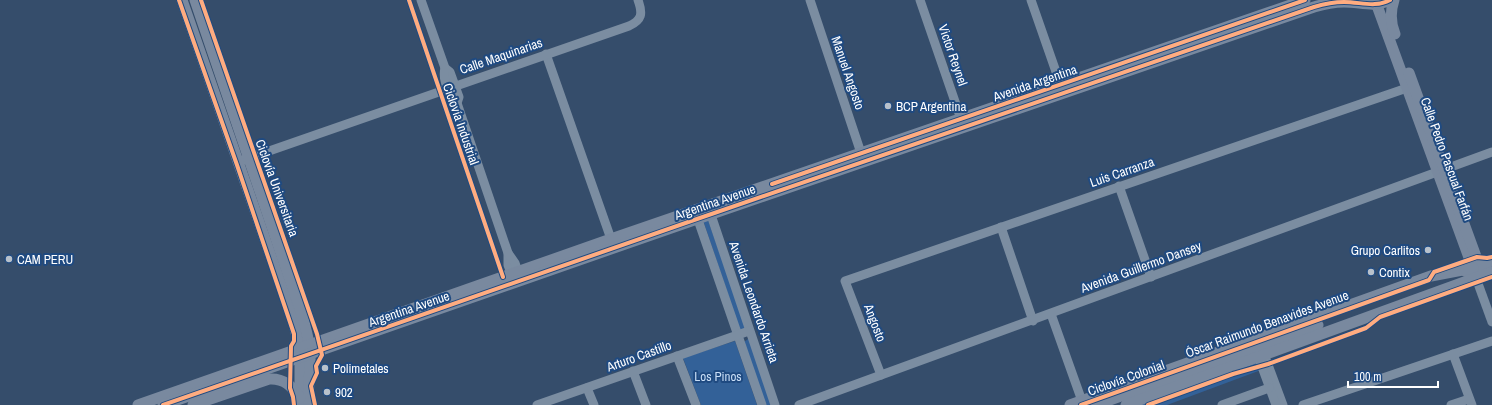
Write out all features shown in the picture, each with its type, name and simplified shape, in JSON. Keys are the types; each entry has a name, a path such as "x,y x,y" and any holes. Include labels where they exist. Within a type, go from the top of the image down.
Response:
{"main road":[{"path":"182,0 305,351 300,401"},
{"path":"195,0 303,318 310,405"},
{"name":"Avenida Argentina","path":"862,153 961,119 1062,89 1305,0"},
{"name":"Argentina Avenue","path":"709,210 1062,89 1326,3 1376,2 1390,0"},
{"name":"Calle Pedro Pascual Farfán","path":"1394,0 1391,14 1393,29 1442,171"},
{"name":"Calle Pedro Pascual Farfán","path":"1376,2 1407,88 1442,171 1481,272"},
{"path":"208,75 219,71"},
{"name":"Argentina Avenue","path":"138,405 305,351 696,215 862,153"},
{"name":"Argentina Avenue","path":"517,277 611,239 696,215"},
{"name":"Óscar Raimundo Benavides Avenue","path":"1126,405 1260,352 1481,272 1492,261"},
{"name":"Óscar Raimundo Benavides Avenue","path":"1070,405 1431,276 1481,272"},
{"name":"Argentina Avenue","path":"163,405 197,402 252,379 305,351"},
{"name":"Óscar Raimundo Benavides Avenue","path":"1096,405 1260,352"},
{"path":"252,379 279,379 290,385 300,401"}],"street":[{"path":"421,0 445,68 443,74 451,87 452,100 457,102 508,253 512,257 517,277"},
{"name":"Calle Maquinarias","path":"238,162 636,23 640,19 641,12 638,0"},
{"name":"Manuel Angosto","path":"810,0 862,153"},
{"name":"Victor Reynel","path":"920,0 961,119"},
{"path":"1030,0 1062,89"},
{"path":"546,54 611,239"},
{"name":"Luis Carranza","path":"845,280 1407,88"},
{"name":"Avenida Guillermo Dansey","path":"799,405 1033,321 1492,152"},
{"path":"1119,186 1151,277"},
{"name":"Avenida Leondardo Arrieta","path":"709,210 775,405"},
{"name":"Avenida Leondardo Arrieta","path":"696,215 762,405"},
{"path":"1001,227 1033,321"},
{"name":"Calle Pedro Pascual Farfán","path":"1481,272 1492,322"},
{"name":"Angosto","path":"845,280 881,375"},
{"path":"1051,314 1082,401"},
{"name":"Arturo Castillo","path":"540,405 749,331"},
{"path":"1303,405 1492,340"},
{"path":"1243,344 1260,352 1283,405"},
{"path":"1260,352 1276,405"},
{"path":"1451,405 1470,402 1453,354"},
{"path":"677,356 696,405"},
{"path":"633,371 646,405"},
{"path":"587,388 594,405"},
{"path":"1222,405 1270,388"}],"green space":[{"path":"703,220 708,220 746,328 740,330"},
{"path":"750,339 774,405 766,405 744,342"},
{"name":"Los Pinos","path":"735,341 757,405 701,405 683,358"},
{"path":"1256,361 1261,370 1167,405 1140,405"}],"cycle path":[{"path":"179,0 294,334 294,341 291,346 290,388 294,405"},
{"name":"Ciclovía Universitaria","path":"201,0 317,334 322,355 316,366 317,373 311,386 315,405"},
{"name":"Ciclovía Industrial","path":"409,0 503,277"},
{"path":"772,184 1305,0"},
{"path":"163,405 697,219 1314,7 1340,2 1379,4 1390,0"},
{"name":"Ciclovía Colonial","path":"1081,405 1429,280 1434,272 1477,257 1492,257"},
{"path":"1148,405 1233,374 1268,364 1366,328 1380,317 1492,277"}],"place":[{"name":"BCP Argentina","path":"888,106"},
{"name":"Grupo Carlitos","path":"1428,250"},
{"name":"CAM PERU","path":"9,259"},
{"name":"Contix","path":"1371,272"},
{"name":"Polimetales","path":"325,368"},
{"name":"902","path":"327,392"}]}
